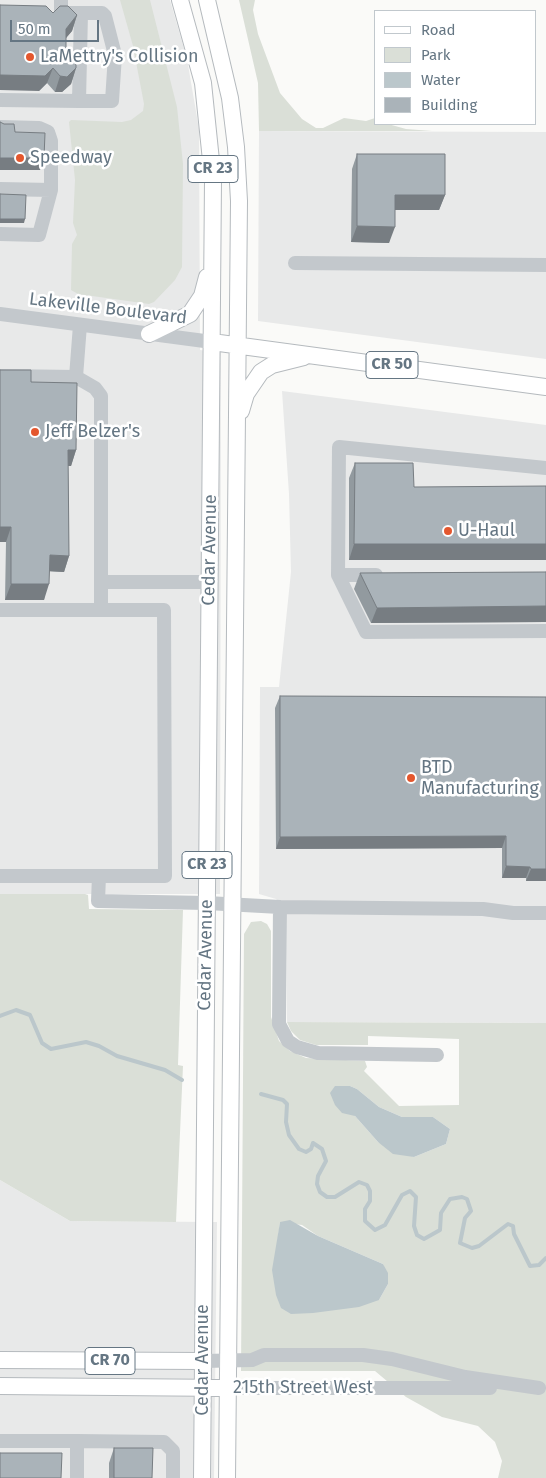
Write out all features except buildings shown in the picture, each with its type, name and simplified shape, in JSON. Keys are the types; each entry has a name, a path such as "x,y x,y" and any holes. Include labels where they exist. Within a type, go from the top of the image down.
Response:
{"main road":[{"name":"CR 23","path":"180,0 199,64 209,124 213,180 212,342"},
{"name":"CR 23","path":"207,0 225,69 236,147 238,201 237,345"},
{"path":"149,334 190,314 202,296 213,256"},
{"name":"CR 50","path":"212,342 545,387"},
{"name":"Cedar Avenue","path":"202,1478 212,342"},
{"name":"Cedar Avenue","path":"227,1478 237,345"},
{"path":"236,428 246,394 261,372 272,365 315,355"},
{"name":"CR 70","path":"0,1360 202,1361"},
{"name":"215th Street West","path":"0,1386 229,1388"}],"street":[{"path":"0,100 112,101 115,55 102,13 81,13 62,6 44,13"},
{"path":"79,101 81,13"},
{"path":"0,127 39,128 48,132 51,140 51,190 39,235 0,234"},
{"path":"0,189 51,190"},
{"path":"295,263 546,265"},
{"name":"Lakeville Boulevard","path":"0,314 212,342"},
{"path":"76,377 80,325"},
{"path":"0,376 76,377 95,388 101,396 101,609"},
{"path":"546,468 339,447 338,575 366,632 546,631"},
{"path":"338,575 388,575"},
{"path":"101,582 210,582"},
{"path":"0,610 164,610 165,876 0,876"},
{"path":"99,876 98,901 207,902 280,907 483,909 513,913 546,913"},
{"path":"280,907 279,1024 288,1041 306,1052 318,1054 437,1055"},
{"path":"202,1361 252,1360 264,1355 363,1354 392,1359 465,1377 542,1388"},
{"name":"215th Street West","path":"229,1388 542,1388"},
{"path":"0,1440 164,1442 173,1451 173,1478"},
{"path":"77,1441 77,1478"}],"shaded area":[{"path":"0,0 170,0 187,59 199,129 200,350 221,353 220,894 0,894"},
{"path":"259,131 546,132 546,359 258,321"},
{"path":"282,391 546,425 546,1023 287,1022 287,911 276,899 259,894 260,687 279,687 291,572 289,494"},
{"path":"0,1180 70,1221 217,1222 214,1478 0,1478"}],"green space":[{"path":"120,0 150,0 177,107 183,164 182,267 175,280 154,302 149,304 78,294 71,290 72,244 77,235 73,223 75,180 69,122 71,120 122,122 131,120 143,111 144,104 133,46"},
{"path":"239,0 255,0 253,10 258,34 280,93 302,119 316,128 323,128 344,118 366,121 374,118 374,125 392,125 406,129 432,131 259,131 258,83"},
{"path":"0,894 85,894 88,895 89,909 183,910 178,1065 183,1066 176,1222 70,1221 0,1180"},
{"path":"261,921 267,924 271,931 271,1017 279,1041 290,1051 306,1058 365,1061 367,1067 364,1071 399,1106 459,1105 459,1039 368,1036 368,1045 316,1045 300,1040 291,1031 287,1022 546,1023 546,1478 498,1478 502,1461 495,1442 478,1426 442,1417 406,1397 375,1371 241,1371 244,934 251,922","holes":["335,1086 350,1086 357,1089 379,1107 402,1117 433,1117 450,1129 446,1144 414,1157 378,1142 355,1116","280,1222 302,1225 318,1236 383,1264 388,1284 379,1300 277,1246"]}],"water":[{"path":"335,1086 350,1086 357,1089 379,1107 402,1117 433,1117 450,1129 446,1144 414,1157 393,1154 378,1142 355,1116 342,1113 335,1105 330,1093"},
{"path":"290,1220 318,1236 383,1264 388,1273 388,1284 379,1300 359,1307 313,1313 291,1314 281,1308 276,1295 272,1270 280,1222"}],"waterway":[{"path":"0,1016 16,1010 30,1015 42,1043 51,1049 86,1042 99,1046 117,1056 165,1070 182,1080"},
{"path":"261,1094 283,1100 287,1104 286,1122 289,1135 299,1149 306,1152 311,1149 313,1143 322,1149 326,1161 318,1176 317,1184 320,1192 327,1197 335,1197 359,1182 367,1185 370,1191 370,1201 365,1209 365,1221 375,1230 385,1225 402,1195 410,1191 416,1197 414,1226 417,1235 424,1239 440,1230 441,1213 450,1199 462,1197 467,1199 471,1211 465,1218 460,1243 472,1248 479,1246 508,1224 513,1226 514,1234 530,1266 539,1265 546,1258"}],"place":[{"name":"LaMettry's Collision","path":"30,57"},
{"name":"Speedway","path":"20,158"},
{"name":"Jeff Belzer's","path":"35,432"},
{"name":"U-Haul","path":"448,531"},
{"name":"BTD Manufacturing","path":"411,778"}]}
